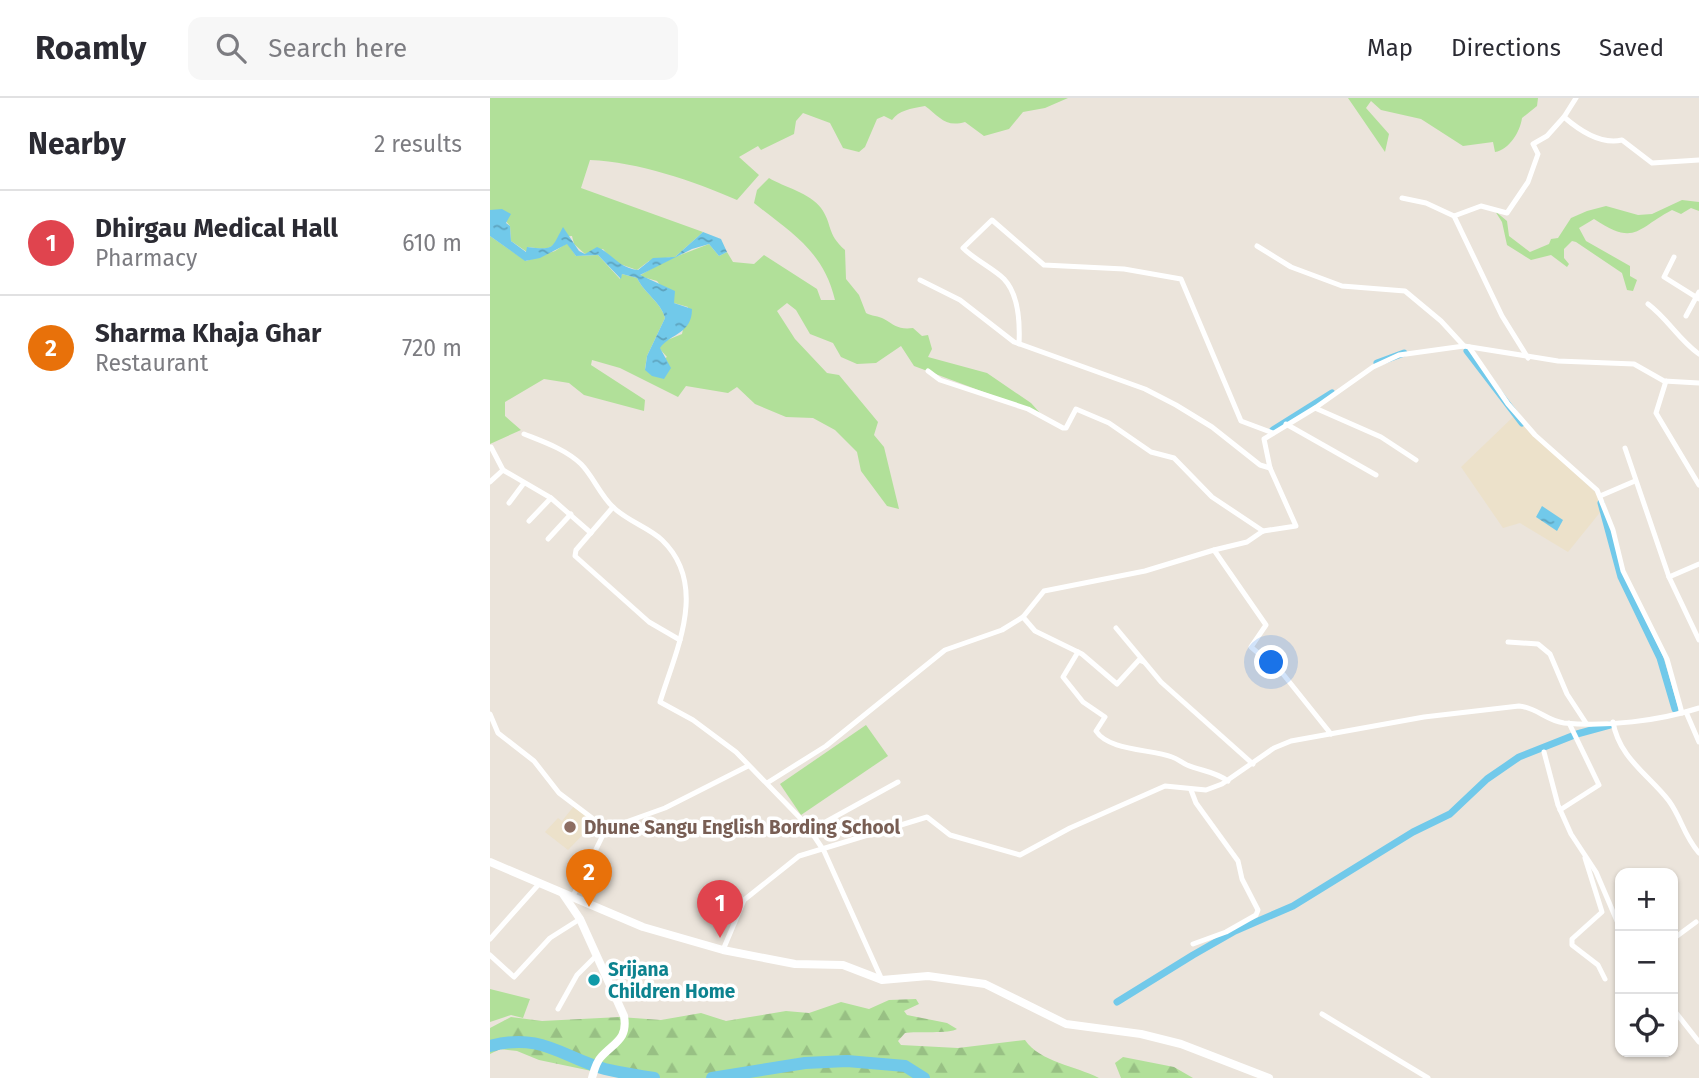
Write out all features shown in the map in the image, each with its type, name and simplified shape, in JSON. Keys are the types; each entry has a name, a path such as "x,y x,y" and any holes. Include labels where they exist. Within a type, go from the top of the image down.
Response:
{"main road":[{"path":"490,862 643,926 723,950 795,964 843,965 882,981 928,976 985,984 1066,1024 1141,1034 1181,1044 1269,1078"},
{"path":"563,894 580,919 625,1026 617,1045 598,1059 593,1075"}],"street":[{"path":"1454,216 1481,206 1507,213 1528,182 1538,154 1533,144 1547,136 1576,98"},
{"path":"1564,117 1591,136 1614,142 1622,140 1652,163 1699,159"},
{"path":"1402,198 1426,203 1454,216 1502,316 1528,358"},
{"path":"1019,344 1020,318 1005,280 979,264 963,248 992,220 1044,265 1124,270 1181,279 1241,421 1273,433"},
{"path":"1257,246 1291,267 1342,286 1405,291 1466,346 1508,404 1535,435 1597,490 1613,530 1623,571 1667,659 1684,713 1699,742"},
{"path":"1674,257 1664,278 1698,296 1686,316"},
{"path":"920,280 960,300 1019,344 1145,389 1212,427 1260,465 1270,468"},
{"path":"1648,304 1674,325 1687,346 1699,354"},
{"path":"767,783 826,746 945,650 1002,630 1023,617 1044,591 1145,571 1247,542 1263,531 1296,526 1270,468 1264,439 1315,408 1373,367 1399,355 1466,346 1528,358 1634,364 1666,381 1699,383"},
{"path":"928,371 940,380 1028,409 1063,428 1066,428 1076,409 1095,415 1140,441 1151,452 1174,457 1212,497 1263,531"},
{"path":"1666,381 1656,412 1699,485"},
{"path":"1315,408 1381,437 1416,460"},
{"path":"1286,424 1376,475"},
{"path":"524,434 560,449 582,465 613,507 660,538 678,558 688,587 680,640 660,702 715,736 767,783 811,830 824,850 882,981"},
{"path":"491,447 502,470 551,498 591,533"},
{"path":"1625,448 1669,578 1699,640"},
{"path":"490,482 502,470"},
{"path":"1600,496 1635,481"},
{"path":"509,503 524,483"},
{"path":"529,522 551,498"},
{"path":"613,507 576,550 575,556 649,622 680,640"},
{"path":"548,540 571,514"},
{"path":"1214,550 1266,625 1251,647 1283,674 1332,734"},
{"path":"1669,578 1699,564"},
{"path":"1023,617 1035,631 1079,652 1117,684 1139,660 1144,662"},
{"path":"1116,628 1181,701 1253,764"},
{"path":"1508,642 1538,644 1550,654 1567,694 1586,723"},
{"path":"1079,652 1063,677 1083,702 1105,717 1096,731 1097,734 1109,741 1175,757 1187,765 1216,773 1227,780"},
{"path":"723,950 744,901 799,856 927,817 950,835 1020,855 1070,828 1165,786 1206,790 1253,764 1274,748 1291,741 1424,716 1519,706 1530,706 1552,720 1569,723 1613,722 1684,713 1699,708"},
{"path":"490,713 498,733 534,761 559,793 592,818 604,834"},
{"path":"1613,722 1615,732 1633,764 1670,802 1687,840 1699,853"},
{"path":"1560,810 1599,785 1569,723"},
{"path":"1544,752 1560,810 1596,872 1615,916"},
{"path":"573,896 604,834 612,827 664,808 748,765"},
{"path":"811,830 898,782"},
{"path":"1191,790 1196,803 1238,861 1242,879 1258,910 1256,915 1226,932 1193,944"},
{"path":"1584,855 1589,880 1602,912 1572,939 1573,945 1598,965 1605,979"},
{"path":"490,939 539,884"},
{"path":"490,955 514,977 550,938 580,919"},
{"path":"1678,935 1696,922"},
{"path":"558,1009 578,975 596,956"},
{"path":"1322,1014 1428,1078"},
{"path":"1678,1015 1699,1042"}],"shaded area":[{"path":"1514,416 1597,494 1602,510 1568,552 1520,523 1503,528 1461,467"},
{"name":"Dhune Sangu English Bording School","path":"574,806 594,823 568,850 545,832 558,818 562,821"}],"green space":[{"path":"490,98 1068,98 1045,108 1023,112 1009,129 984,136 965,122 952,123 943,120 925,106 910,109 892,120 884,116 877,119 865,147 859,152 843,148 830,123 803,113 796,121 794,134 761,150 758,146 739,157 759,175 737,200 665,174 627,164 590,160 581,188 703,232 675,257 709,244 719,256 727,252 733,262 754,264 764,255 817,289 821,300 835,300 830,283 814,255 793,234 754,203 757,190 769,178 796,191 810,198 825,214 832,234 845,250 846,279 859,295 866,313 900,328 913,328 922,336 928,335 932,349 928,357 987,373 1031,403 1040,413 914,366 901,346 876,363 857,364 841,357 833,343 810,334 796,310 787,303 777,311 795,339 827,373 839,375 878,422 874,435 884,447 899,509 887,506 861,471 857,452 835,430 813,418 786,417 755,404 737,387 728,393 686,386 678,397 620,368 592,360 591,365 645,400 644,411 584,395 569,383 544,379 505,402 505,416 521,430 490,444 490,236 526,261 555,251 567,243 576,256 598,255 620,279 622,274 637,278 660,307 665,318 647,356 645,369 667,357 659,348 665,341 682,334 688,307 674,303 657,281 639,276 671,257 649,261 637,270 614,262 603,249 585,254 574,244 572,236 559,237 553,245 546,248 528,247 527,252 511,241 510,226 498,212 490,210"},
{"path":"1348,98 1538,98 1537,106 1522,118 1513,139 1505,148 1495,152 1493,142 1463,146 1421,119 1381,110 1371,101 1366,108 1389,134 1385,152"},
{"path":"1682,200 1699,202 1699,211 1691,208 1681,214 1672,210 1636,232 1619,232 1594,219 1579,228 1586,241 1630,266 1630,276 1637,280 1633,291 1627,290 1622,273 1576,242 1572,241 1564,249 1564,258 1569,264 1567,267 1551,255 1531,260 1507,245 1502,222 1495,211 1507,221 1509,236 1530,252 1549,244 1551,239 1558,238 1571,218 1587,211 1606,206 1638,215 1652,214"},
{"path":"866,725 888,756 801,815 780,784"},
{"path":"490,989 530,999 523,1018 511,1015 490,1022"},
{"path":"916,999 919,1004 904,1011 907,1015 947,1023 957,1029 905,1033 898,1041 901,1045 958,1048 1025,1040 1049,1059 1099,1078 625,1078 539,1060 517,1051 500,1049 490,1054 490,1028 511,1017 542,1021 620,1017 661,1020 701,1013 726,1021 786,1011 809,1013 841,1002 869,1009 889,1000"},
{"path":"1123,1057 1174,1067 1193,1078 1121,1078 1115,1063"}],"water":[{"path":"502,209 511,214 506,223 510,226 511,241 526,252 527,247 551,246 563,227 579,251 585,254 597,247 625,266 638,270 653,258 675,257 703,232 721,239 727,252 719,256 709,244 692,249 640,275 675,291 674,303 692,309 689,324 660,348 671,368 664,379 652,376 645,370 647,356 665,318 660,307 637,278 622,274 621,279 598,255 576,256 567,244 540,258 525,261 490,236 490,210"},
{"path":"1542,506 1563,520 1557,531 1536,517"}],"waterway":[{"path":"1467,351 1522,423"},
{"path":"1377,363 1404,353"},
{"path":"1273,430 1332,393"},
{"path":"1601,503 1621,577 1660,658 1675,709"},
{"path":"1577,734 1610,725"},
{"path":"1117,1002 1235,931 1293,906 1413,832 1450,814 1487,779 1519,757 1572,736"},
{"path":"490,1046 508,1042 537,1044 605,1069 654,1078"},
{"path":"712,1078 805,1063 847,1061 905,1066 924,1078"}],"place":[{"name":"Dhune Sangu English Bording School","path":"570,827"},
{"name":"Sharma Khaja Ghar","path":"589,907"},
{"name":"Dhirgau Medical Hall","path":"720,938"},
{"name":"Srijana Children Home","path":"594,980"}]}
